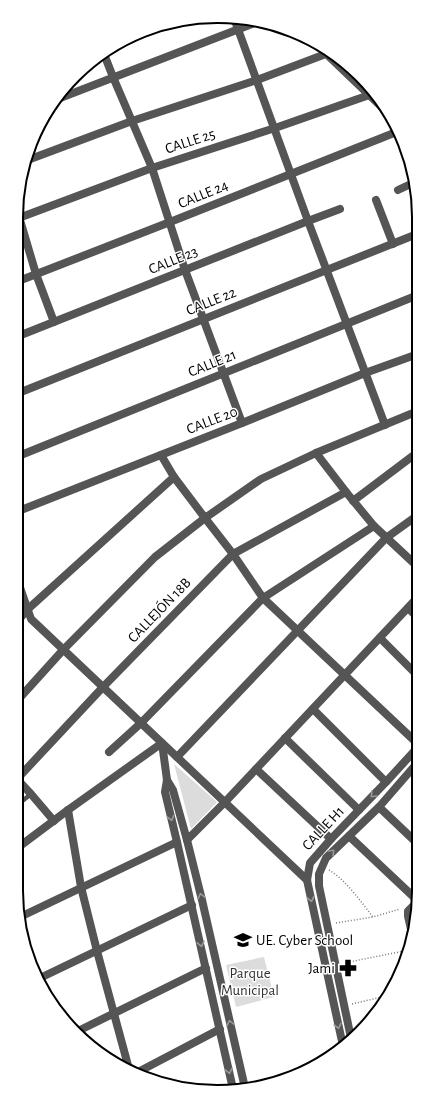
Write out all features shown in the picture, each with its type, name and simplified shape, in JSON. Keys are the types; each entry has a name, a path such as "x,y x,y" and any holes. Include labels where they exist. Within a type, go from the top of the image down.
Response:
{"street":[{"path":"236,24 385,425"},
{"path":"66,96 248,26"},
{"path":"32,158 132,121 257,80 324,55"},
{"path":"106,58 152,168 185,270 242,424"},
{"name":"CALLE 25","path":"23,214 152,168 275,128 369,95"},
{"name":"CALLE 24","path":"23,279 393,133"},
{"path":"398,190 409,185"},
{"path":"376,200 393,244"},
{"name":"CALLE 23","path":"23,334 308,220 340,209"},
{"path":"23,232 36,274 54,322"},
{"name":"CALLE 22","path":"23,391 412,236"},
{"name":"CALLE 21","path":"23,453 412,297"},
{"name":"CALLE 20","path":"23,509 242,424 365,373 412,356"},
{"path":"23,694 63,650 155,557 205,518 261,479 316,453 412,414"},
{"path":"316,453 374,526 412,562"},
{"path":"161,455 174,477 233,554 264,598 298,632 412,738"},
{"path":"353,501 412,457"},
{"path":"23,615 174,477"},
{"name":"CALLEJÓN 18B","path":"23,771 233,554 346,492"},
{"path":"177,757 298,632 386,538 412,519"},
{"path":"109,752 141,723 264,598 374,526"},
{"path":"23,595 31,620 307,880"},
{"path":"187,840 225,802 412,604"},
{"path":"408,608 412,612"},
{"path":"380,638 412,670"},
{"path":"313,709 386,782"},
{"path":"285,738 359,810"},
{"path":"162,743 167,780 165,792 232,1085"},
{"path":"23,844 162,743"},
{"name":"CALLE H1","path":"342,1040 307,880 310,863 412,753"},
{"path":"256,769 331,839"},
{"name":"CALLE H1","path":"350,1033 319,886 319,874 326,858 379,806 412,770"},
{"path":"167,780 173,790 187,840 244,1083"},
{"path":"23,785 54,822"},
{"path":"379,806 412,838"},
{"path":"68,810 81,887 127,1063"},
{"path":"349,836 412,895"},
{"path":"25,915 177,842"},
{"path":"43,977 192,905"},
{"path":"409,920 408,914 411,910"},
{"path":"81,1029 206,968"},
{"path":"142,1070 220,1029"}],"lane":[{"path":"23,800 31,794"}],"path":[{"path":"322,867 335,874 353,892 373,917"},
{"path":"327,924 373,917 400,909 408,914"},
{"path":"336,965 402,951"},
{"path":"344,1006 380,997"}],"green space":[{"path":"174,764 217,802 191,829"},
{"name":"Parque Municipal","path":"264,957 274,997 236,1007 226,965"}],"place":[{"name":"UE. Cyber School","path":"243,940"},
{"name":"Jami","path":"348,968"}]}
